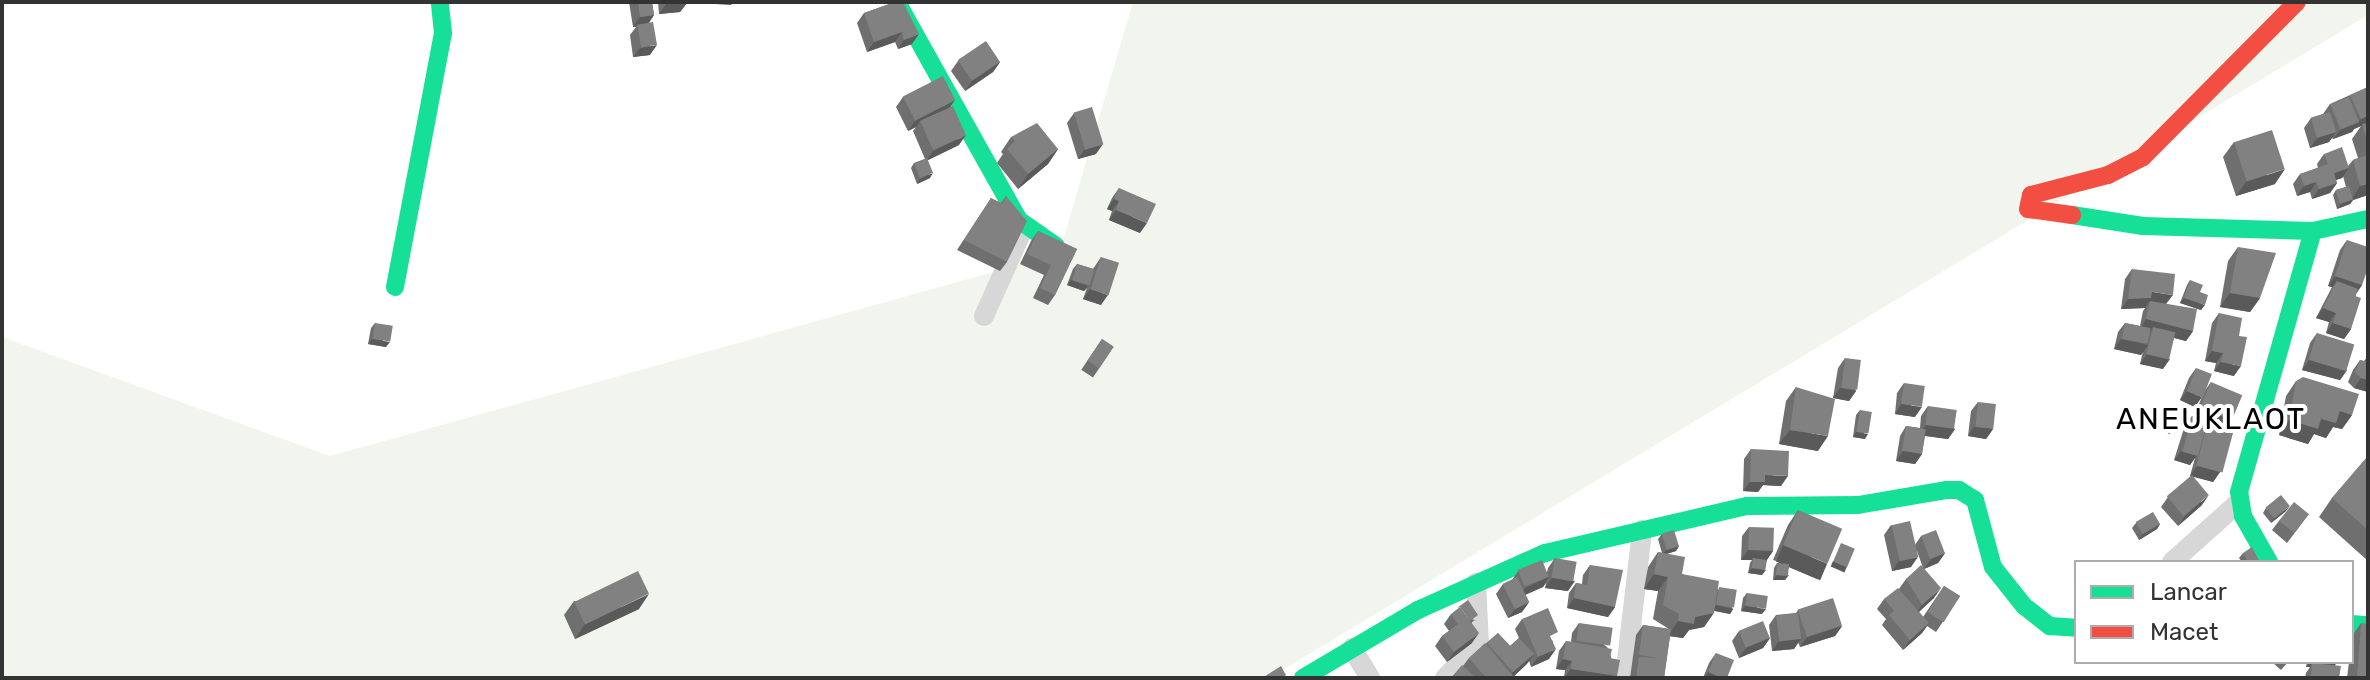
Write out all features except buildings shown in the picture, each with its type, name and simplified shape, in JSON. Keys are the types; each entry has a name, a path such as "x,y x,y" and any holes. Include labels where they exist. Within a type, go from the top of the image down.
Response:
{"street":[{"path":"395,287 443,33 440,2"},
{"path":"897,2 1024,227 1056,246"},
{"path":"2297,2 2143,157 2108,175 2031,195 2028,209 2143,226 2313,231 2368,219"},
{"path":"984,316 1024,227"},
{"path":"2268,560 2239,502 2243,468 2313,231"},
{"path":"1303,678 1352,648 1476,583 1545,553 1747,506 1858,505 1959,490 1981,512 1988,553 2003,584 2050,626 2074,628"},
{"path":"2174,560 2239,502"},
{"path":"1625,678 1642,530"},
{"path":"1445,678 1479,643 1476,583"},
{"path":"1352,648 1370,678"}],"shaded area":[{"path":"1133,2 2368,2 2368,15 1269,678 2,678 2,337 330,456 1059,254"}],"traffic: fast":[{"path":"395,287 443,33 440,2"},
{"path":"897,2 1019,220 1056,246"},
{"path":"2072,215 2143,226 2313,231 2368,219"},
{"path":"2268,560 2243,516 2239,492 2313,231"},
{"path":"1303,678 1418,610 1545,553 1747,506 1858,505 1946,490 1959,490 1975,500 1993,567 2024,606 2050,626 2074,628"},
{"path":"2354,624 2368,625"}],"traffic: jam":[{"path":"2072,215 2028,209 2031,195 2108,175 2143,157 2297,2"}],"district":[{"name":"ANEUKLAOT","path":"2211,419"}]}
